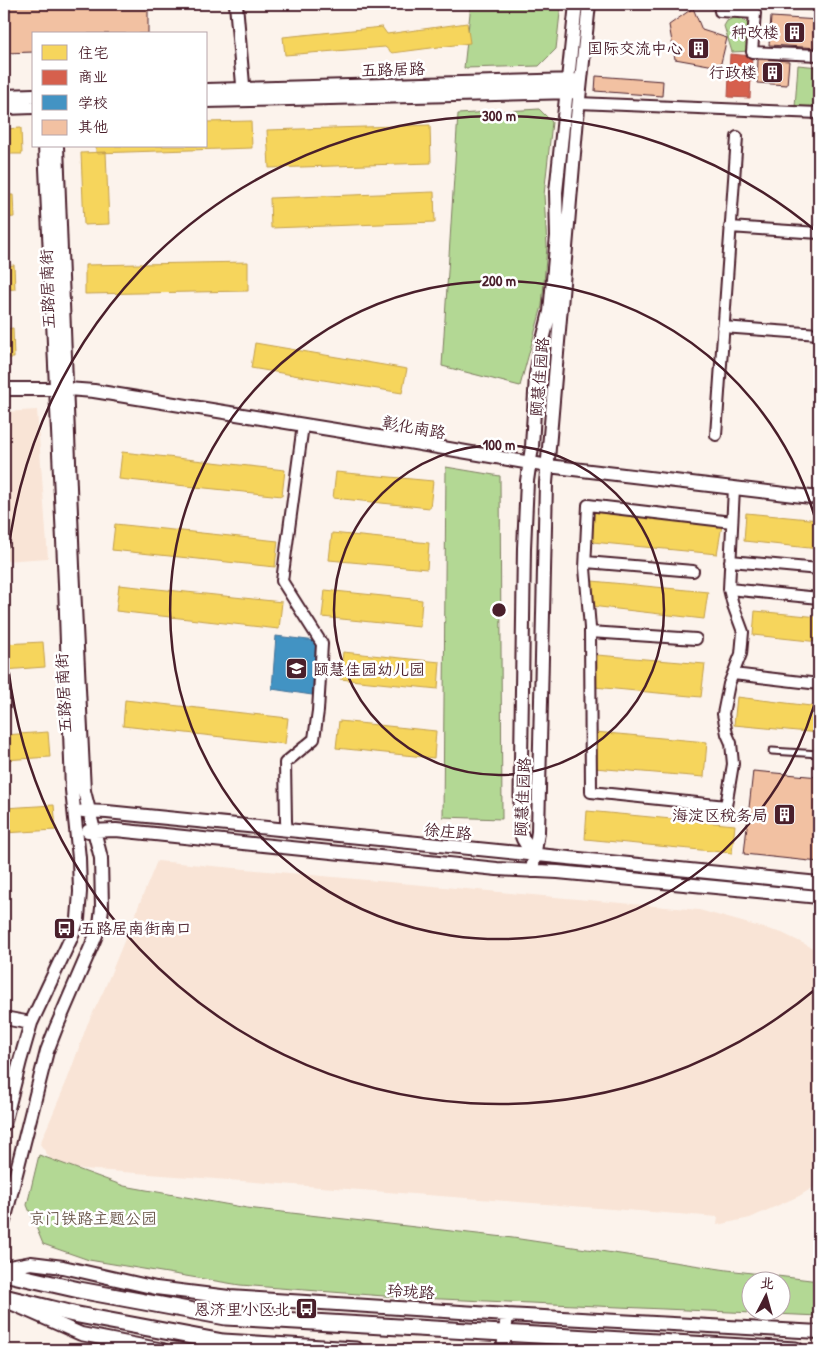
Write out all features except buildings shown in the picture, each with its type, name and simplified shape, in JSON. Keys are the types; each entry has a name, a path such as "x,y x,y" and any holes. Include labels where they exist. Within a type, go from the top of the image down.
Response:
{"main road":[{"path":"4,1273 79,1290 226,1317 505,1335 796,1350"},
{"path":"4,1299 223,1342 356,1350"}],"street":[{"path":"236,4 244,95"},
{"name":"颐慧佳园路","path":"533,855 538,822 548,466 575,90 576,4"},
{"name":"颐慧佳园路","path":"533,855 520,831 525,529 536,375 550,312 557,236 556,192 589,4"},
{"path":"719,4 720,11 754,14 752,52 819,55"},
{"name":"五路居路","path":"208,90 244,95"},
{"path":"575,90 819,113"},
{"name":"五路居路","path":"208,101 244,95 575,90"},
{"path":"4,96 32,95"},
{"path":"4,108 32,107"},
{"path":"716,435 737,137"},
{"name":"五路居南街","path":"4,1124 31,1023 78,919 80,892 72,790 65,584 45,148"},
{"name":"五路居南街","path":"4,1221 47,1051 100,925 102,908 101,858 84,791 57,148"},
{"path":"730,227 819,233"},
{"path":"723,327 819,334"},
{"name":"彰化南路","path":"4,388 94,391 548,466 819,498"},
{"path":"287,830 285,763 314,739 318,711 322,644 282,581 303,425"},
{"path":"732,522 588,505 586,562 590,632 591,792 726,806 733,764 731,743 723,714 733,674 741,654 744,632 732,605 730,589 734,488"},
{"path":"730,561 819,569"},
{"path":"586,562 692,571"},
{"path":"730,589 819,598"},
{"path":"590,632 696,639"},
{"path":"733,674 819,684"},
{"name":"徐庄路","path":"74,811 107,812 819,883"},
{"name":"徐庄路","path":"76,831 116,830 497,869 819,898"},
{"path":"532,871 533,855"},
{"path":"4,1018 31,1023"},
{"name":"玲珑路","path":"4,1268 31,1262 63,1267 156,1288 229,1297 507,1315 819,1332"},
{"path":"4,1299 81,1334 163,1350"},
{"path":"503,1350 507,1315"}],"lane":[{"path":"772,751 819,754"}],"shaded area":[{"path":"37,410 48,558 4,561 4,412"},
{"path":"157,861 699,910 782,933 819,951 819,1184 799,1196 750,1218 717,1225 718,1217 56,1167 40,1144 68,1078 87,1025 104,990"}],"green space":[{"path":"471,4 561,4 556,49 539,66 464,68"},
{"path":"765,4 819,4 819,11 762,9"},
{"path":"735,17 744,20 752,28 751,51 732,52 724,26 727,21"},
{"path":"798,65 819,67 819,108 795,107"},
{"path":"539,109 552,122 544,195 547,247 542,306 520,386 442,366 458,114"},
{"path":"446,467 500,476 502,819 443,817"},
{"name":"京门铁路主题公园","path":"39,1155 124,1186 247,1208 513,1238 744,1272 740,1272 740,1312 397,1297 240,1285 89,1260 43,1244 27,1205"},
{"name":"京门铁路主题公园","path":"790,1278 819,1281 819,1316 790,1315"}],"place":[{"name":"种改楼","path":"795,32"},
{"name":"国际交流中心","path":"699,48"},
{"name":"行政楼","path":"773,72"},
{"name":"颐慧佳园幼儿园","path":"297,669"},
{"name":"海淀区税务局","path":"784,815"},
{"name":"五路居南街南口","path":"64,928"},
{"name":"恩济里小区北","path":"306,1309"}]}
